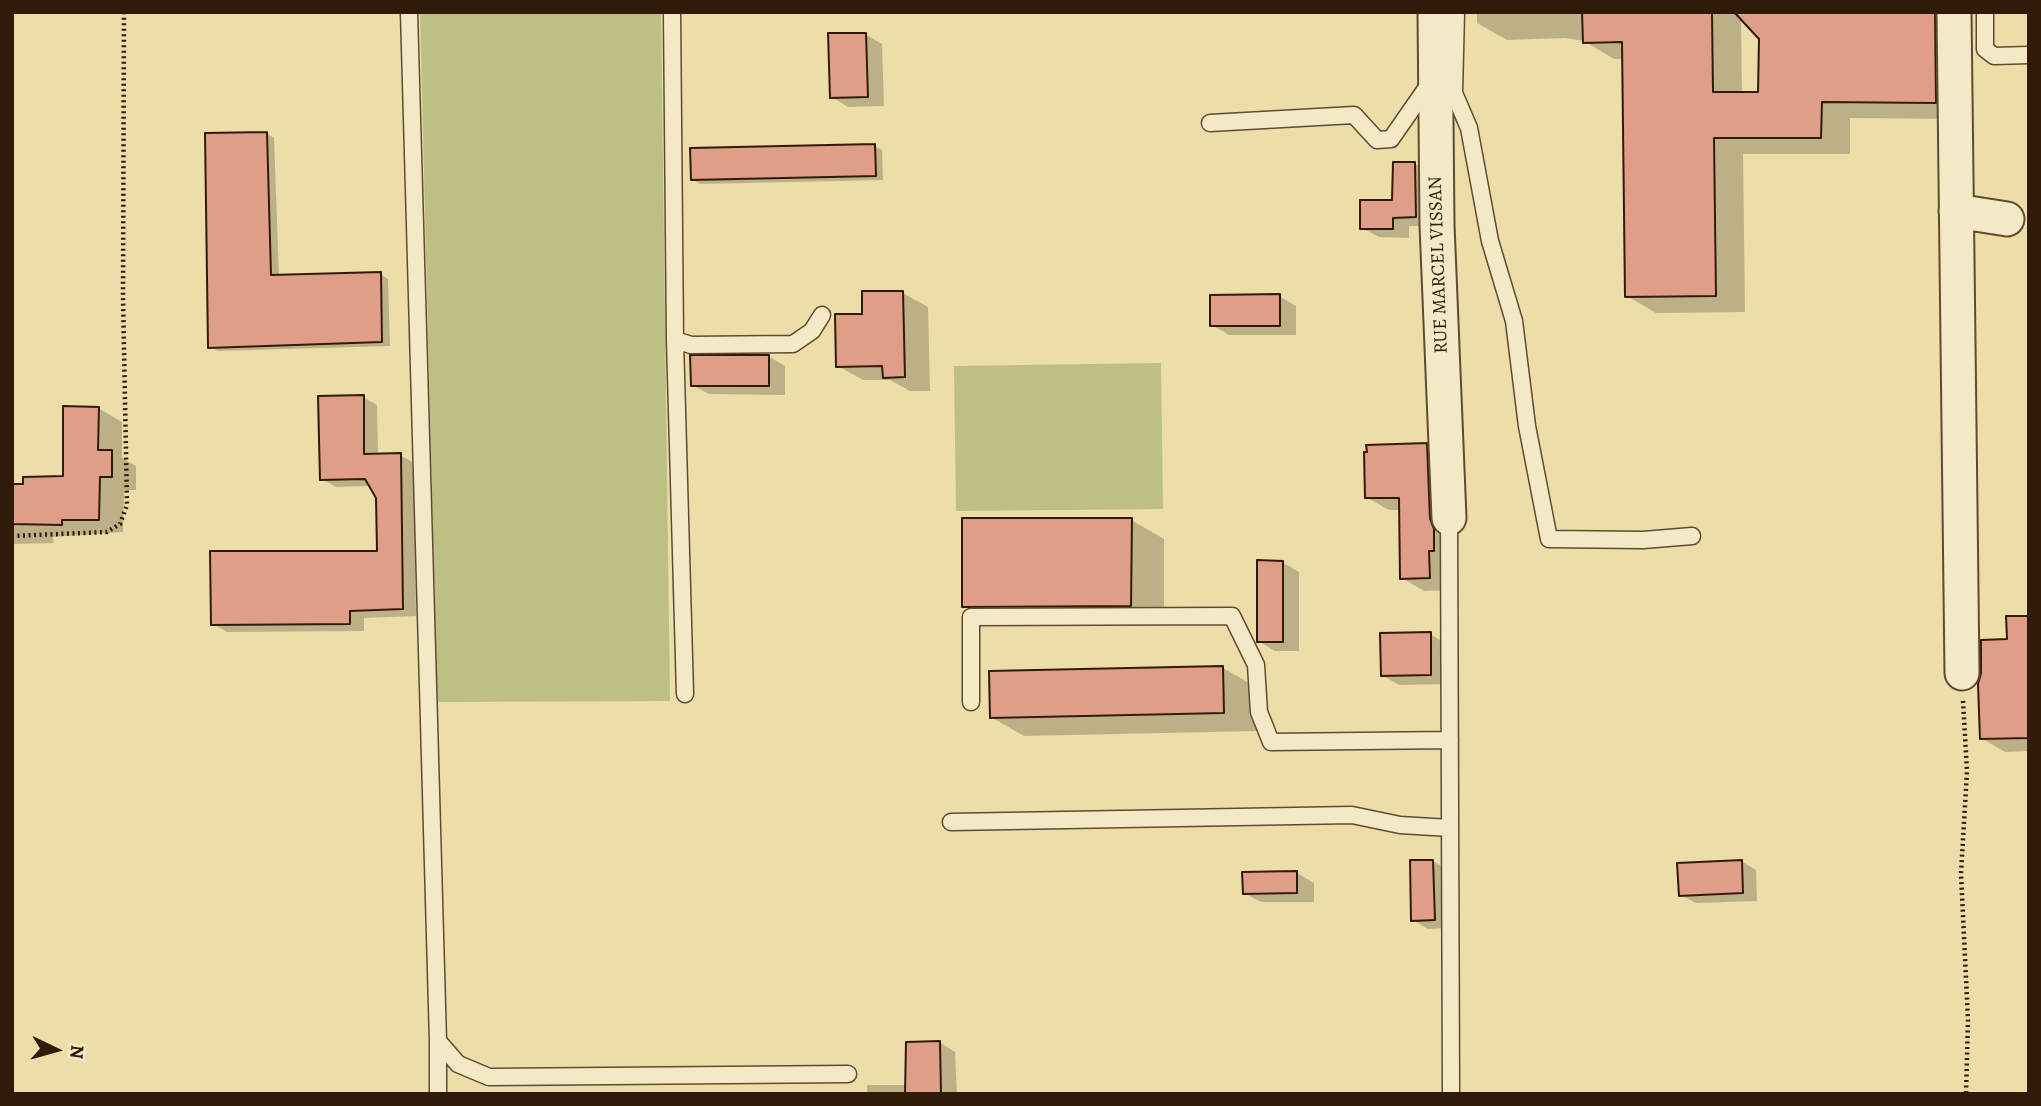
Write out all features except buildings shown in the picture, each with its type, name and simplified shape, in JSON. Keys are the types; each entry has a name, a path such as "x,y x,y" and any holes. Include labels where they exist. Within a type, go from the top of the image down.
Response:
{"street":[{"name":"RUE MARCEL VISSAN","path":"1435,12 1437,225 1449,518"},
{"path":"1954,12 1962,673"},
{"path":"1956,211 2007,219"}],"lane":[{"path":"409,12 438,1094"},
{"path":"672,12 675,340 685,694"},
{"path":"1456,12 1454,93 1469,128 1490,241 1514,321 1527,426 1549,539 1643,540 1692,536"},
{"path":"1985,12 1985,49 1994,56 2029,55"},
{"path":"1210,123 1354,115 1377,140 1391,139 1436,75"},
{"path":"675,340 691,345 793,344 812,331 822,315"},
{"path":"1449,518 1451,1094"},
{"path":"971,702 971,617 1232,616 1256,665 1259,712 1270,742 1450,740"},
{"path":"951,822 1352,815 1400,825 1450,828"},
{"path":"438,1041 458,1064 489,1077 848,1074"}],"path":[{"path":"12,536 107,532 120,524 127,505 123,296 124,12"},
{"path":"1962,673 1967,771 1961,874 1968,1020 1966,1094"}],"green space":[{"path":"420,12 661,12 670,701 437,702"},
{"path":"1161,363 1163,509 956,511 954,366"}]}
